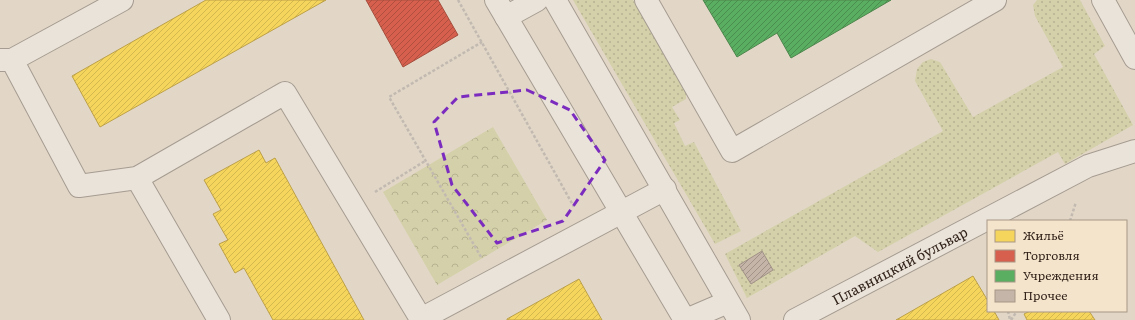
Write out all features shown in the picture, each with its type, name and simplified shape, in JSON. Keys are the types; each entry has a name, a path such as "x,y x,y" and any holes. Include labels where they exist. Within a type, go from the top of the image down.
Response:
{"street":[{"path":"122,0 6,60 79,186 137,178 285,92 421,319 665,189"},
{"path":"537,0 501,9 685,320 728,302"},
{"path":"555,0 739,320"},
{"path":"646,0 732,151 995,0"},
{"path":"1103,0 1135,58"},
{"name":"Плавницкий бульвар","path":"795,320 1088,166 1135,151"},
{"path":"137,178 219,320"}],"path":[{"path":"458,0 587,230"},
{"path":"482,42 389,96 494,280"},
{"path":"352,205 425,161"},
{"path":"1010,320 1016,312"}],"highlighted area":[{"path":"527,90 570,110 605,160 563,221 497,243 452,185 434,122 458,97"}],"green space":[{"path":"573,0 633,0 686,92 686,99 672,107 680,120 674,123 685,146 694,142 741,231 715,244"},
{"path":"1037,0 1080,0 1105,46 1094,54 1133,125 1065,164 1058,152 878,252 855,236 747,298 725,254 943,131 915,81 917,69 923,62 931,59 940,62 973,117 1063,67 1035,16 1033,5"},
{"path":"493,127 547,220 437,285 383,192"}],"building: Жильё":[{"path":"206,0 326,0 100,127 72,76"},
{"path":"259,150 266,163 275,158 364,320 273,320 244,268 235,273 219,244 228,240 213,214 221,210 204,180"},
{"path":"973,276 987,299 987,312 995,312 999,320 896,320"},
{"path":"579,279 602,320 507,320 507,319"},
{"path":"1028,312 1090,312 1095,320 1027,320 1024,314"}],"building: Торговля":[{"path":"366,0 438,0 458,35 403,67"}],"building: Учреждения":[{"path":"703,0 891,0 791,58 777,33 737,57"}],"building: Прочее":[{"path":"762,251 773,270 751,284 739,265"}]}
